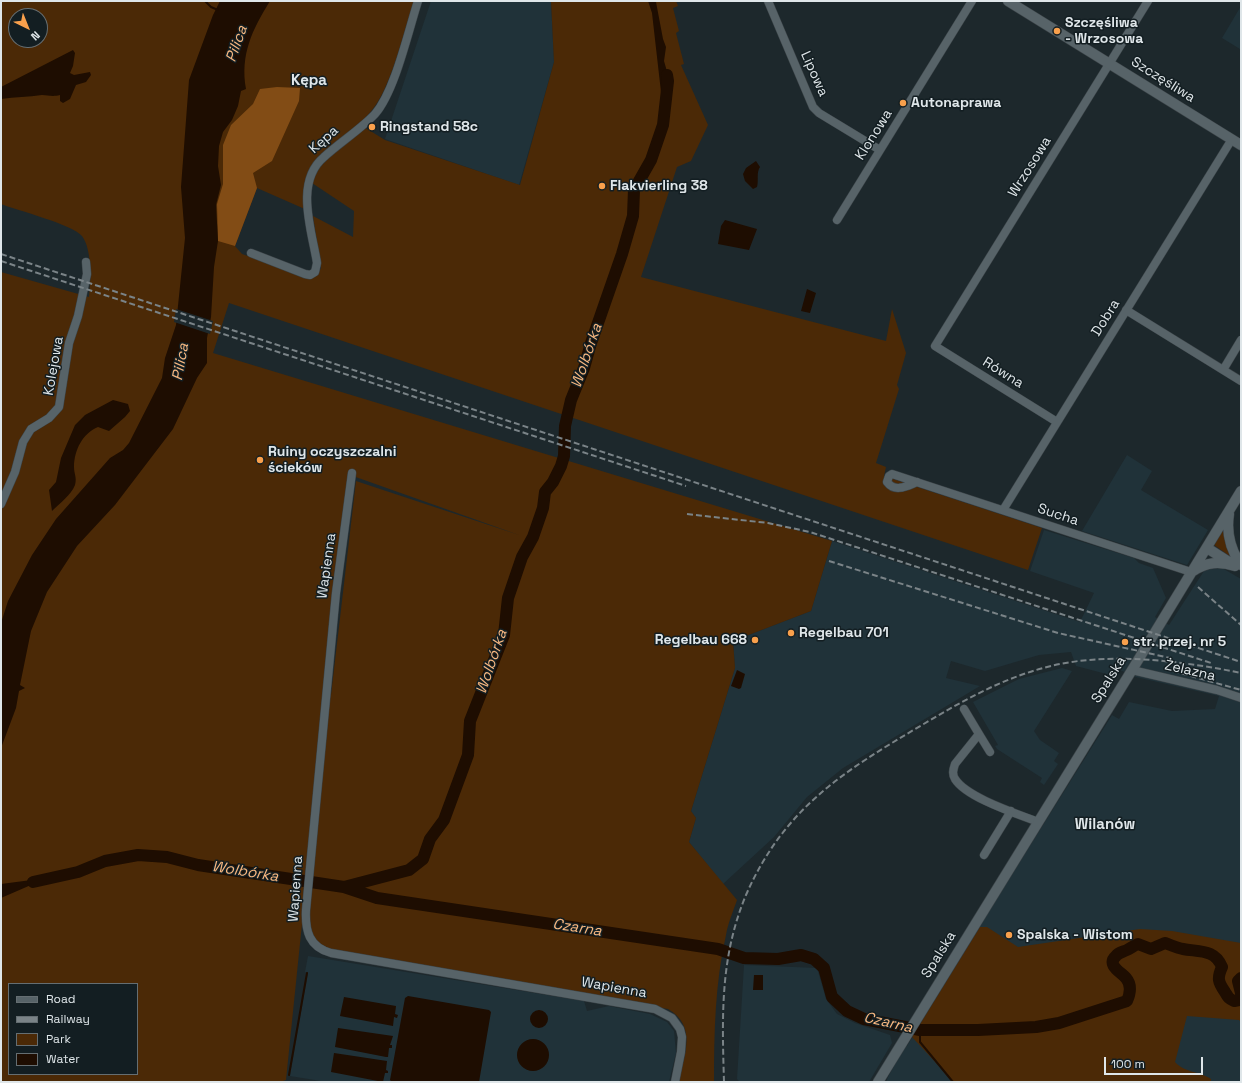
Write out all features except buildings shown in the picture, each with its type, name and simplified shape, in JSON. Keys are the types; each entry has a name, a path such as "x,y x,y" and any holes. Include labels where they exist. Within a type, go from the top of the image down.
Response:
{"street":[{"name":"Kępa","path":"251,253 305,274 310,275 315,272 317,263 307,198 310,176 313,168 322,158 375,114 388,95 418,1"},
{"name":"Lipowa","path":"768,1 813,107 819,113 880,150"},
{"name":"Klonowa","path":"836,220 972,1"},
{"name":"Szczęśliwa","path":"1008,1 1241,145"},
{"name":"Wrzosowa","path":"935,346 1148,1"},
{"name":"Dobra","path":"1002,510 1232,139"},
{"name":"Kolejowa","path":"1,504 15,472 23,442 31,429 49,418 60,407 69,343 78,316 87,274 86,262"},
{"path":"1126,310 1241,381"},
{"path":"1223,370 1241,340"},
{"name":"Równa","path":"935,346 1057,422"},
{"name":"Wapienna","path":"352,473 336,593 306,910 305,925 310,939 314,945 325,951 633,1005 662,1012 677,1024 682,1037 682,1052 675,1082"},
{"name":"Sucha","path":"917,482 1191,572"},
{"name":"Spalska","path":"878,1082 1241,491"},
{"path":"1231,508 1227,527 1229,538 1239,567"},
{"path":"1207,548 1239,567"},
{"path":"1191,572 1202,565 1213,562 1223,562 1239,567"},
{"name":"Żelazna","path":"1132,670 1217,690 1241,698"},
{"path":"964,709 990,752"},
{"path":"979,734 955,764 953,770 955,778 962,786 983,800 1038,822"},
{"path":"984,855 1011,811"}],"shaded area":[{"path":"431,1 551,1 554,62 519,185 385,139"},
{"path":"1241,6 1241,48 1240,49 1222,38"},
{"path":"277,87 300,88 299,101 272,161 253,173 257,188 235,246 218,241 217,204 223,184 223,145 231,125 253,104 260,89"},
{"path":"1127,455 1152,471 1141,490 1208,530 1187,565 1082,531"},
{"path":"1044,530 1134,558 1139,563 1153,568 1166,598 1155,617 1169,625 1204,571 1212,568 1222,568 1241,579 1241,1082 886,1082 903,1049 907,1046 989,911 1112,715 1119,719 1129,702 1172,711 1215,709 1219,696 1136,677 1120,670 1114,676 1076,666 1071,652 1039,655 985,671 951,661 946,678 980,686 843,768 807,797 774,837 723,884 689,842 696,818 691,811 735,668 733,641 811,611 832,541 1080,622 1094,593 1030,571"},
{"path":"1062,668 1072,671 1034,731 1040,740 1059,753 1054,761 1058,764 1044,785 1040,782 1042,778 997,749 995,746 998,745 973,702 1019,679"},
{"path":"308,956 584,1001 587,1011 609,1006 650,1014 667,1022 674,1031 676,1053 669,1082 327,1082 290,1076 308,973 305,972"},
{"path":"744,965 817,968 826,999 837,1014 855,1023 890,1035 892,1043 869,1082 740,1082 737,1079"}],"green space":[{"path":"1,1 414,1 401,45 385,88 378,102 365,118 318,157 311,167 306,178 305,192 307,210 257,188 235,246 242,254 282,268 304,278 317,275 321,268 313,216 353,237 354,211 312,183 316,174 327,158 364,127 385,140 520,185 554,62 551,1 676,1 678,6 673,8 679,31 676,33 684,64 681,65 708,125 691,161 677,167 641,277 886,341 892,309 906,353 897,385 899,389 876,463 886,467 884,476 1042,528 1028,570 229,303 213,353 832,541 811,611 733,641 735,668 691,811 696,818 689,842 737,900 729,922 719,971 715,1027 714,1082 678,1082 686,1052 686,1032 683,1024 677,1016 668,1009 328,949 316,942 308,925 329,694 331,695 356,481 519,535 350,475 286,1080 280,1082 1,1082 1,272 89,297 90,274 88,249 82,236 68,227 1,204"},
{"path":"1224,529 1231,557 1214,545"},
{"path":"980,927 987,927 1018,947 1140,929 1172,931 1241,943 1241,1022 1239,1020 1187,1016 1175,1062 1183,1068 1206,1076 1211,1079 1211,1082 954,1082 912,1037"}],"water":[{"name":"Pilica","path":"220,1 270,1 253,33 246,54 246,89 241,91 238,106 232,120 223,132 219,146 218,166 221,185 216,205 218,241 214,267 211,317 207,338 207,363 197,378 173,429 115,505 77,546 47,592 31,631 20,685 25,688 19,691 16,708 1,748 1,623 8,601 32,555 56,519 110,458 123,450 129,443 162,378 165,358 176,325 185,238 181,187 189,80 213,15"},
{"path":"648,1 656,2 666,47 664,61 671,81 671,89 661,92 652,13"},
{"path":"73,50 75,53 73,66 70,73 74,75 90,72 91,75 86,82 76,85 70,99 63,103 60,101 60,95 42,95 1,99 1,87"},
{"path":"756,161 760,167 758,172 757,187 753,189 745,181 743,174 746,168"},
{"path":"725,220 757,229 749,250 718,244 721,226"},
{"path":"807,289 816,293 810,313 801,311"},
{"path":"113,400 128,404 130,411 109,431 98,427 88,433 80,443 74,461 76,480 75,485 68,496 52,511 49,490 56,482 61,458 75,425 85,415"},
{"path":"737,670 745,674 741,688 739,689 731,686"},
{"path":"47,878 1,898 1,884"},
{"path":"754,975 763,975 763,990 753,990"},
{"path":"408,996 489,1010 491,1012 479,1082 392,1082 390,1080 405,998"},
{"path":"344,997 396,1006 395,1014 398,1015 397,1018 394,1017 393,1026 340,1016"},
{"path":"539,1010 545,1013 548,1019 545,1025 539,1028 533,1025 530,1019 533,1013"},
{"path":"338,1028 393,1036 390,1045 392,1045 392,1048 389,1048 388,1057 335,1047"},
{"path":"530,1039 536,1039 545,1043 549,1055 545,1067 536,1071 530,1071 521,1067 517,1058 517,1052 521,1043"},
{"path":"334,1053 387,1061 386,1070 388,1073 385,1073 383,1082 331,1072"}],"pier":[{"path":"176,309 213,321 210,334 174,322"}],"waterway":[{"path":"205,1 211,7 218,10"},
{"name":"Wolbórka","path":"33,882 78,872 105,861 138,855 167,857 198,865 344,887 409,870 423,859 430,839 444,820 468,755 470,721 504,635 508,598 522,557 533,537 543,508 545,492 553,482 561,466 564,456 565,426 571,400 584,368 591,343 622,254 633,216 634,190 651,160 663,125 668,81 667,75"},
{"name":"Czarna","path":"344,887 377,898 718,949 744,958 778,959 801,955 814,959 824,968 832,997 847,1011 864,1019 920,1030 978,1030 1036,1027 1059,1023 1127,1001 1130,987 1126,978 1113,965 1113,959 1118,954 1138,944 1151,949 1165,943 1181,949 1201,951 1211,954 1219,961 1222,967 1219,974 1219,980 1230,999 1234,1001 1239,1000 1241,996"},
{"path":"289,1075 307,973"},
{"name":"Czarna","path":"1241,978 1238,981 1241,993"},
{"path":"920,1030 920,1042 953,1082"}],"railway":[{"path":"1,254 1241,662"},
{"path":"1,261 686,486"},
{"path":"687,514 768,523 810,532 1211,663"},
{"path":"829,561 1058,633 1170,658"},
{"path":"1198,587 1241,625"},
{"path":"724,1082 724,987 731,941 746,895 761,865 779,838 798,815 842,776 894,742 975,695 993,686 1050,666 1092,660 1135,659 1156,660 1241,673"},
{"path":"1173,671 1241,690"}],"place":[{"name":"Szczęśliwa - Wrzosowa","path":"1057,31"},
{"name":"Autonaprawa","path":"903,103"},
{"name":"Ringstand 58c","path":"372,127"},
{"name":"Flakvierling 38","path":"602,186"},
{"name":"Ruiny oczyszczalni ścieków","path":"260,460"},
{"name":"Regelbau 701","path":"791,633"},
{"name":"Regelbau 668","path":"755,640"},
{"name":"str. przej. nr 5","path":"1125,642"},
{"name":"Spalska - Wistom","path":"1009,935"}],"district":[{"name":"Kępa","path":"309,81"},
{"name":"Wilanów","path":"1105,825"}]}
